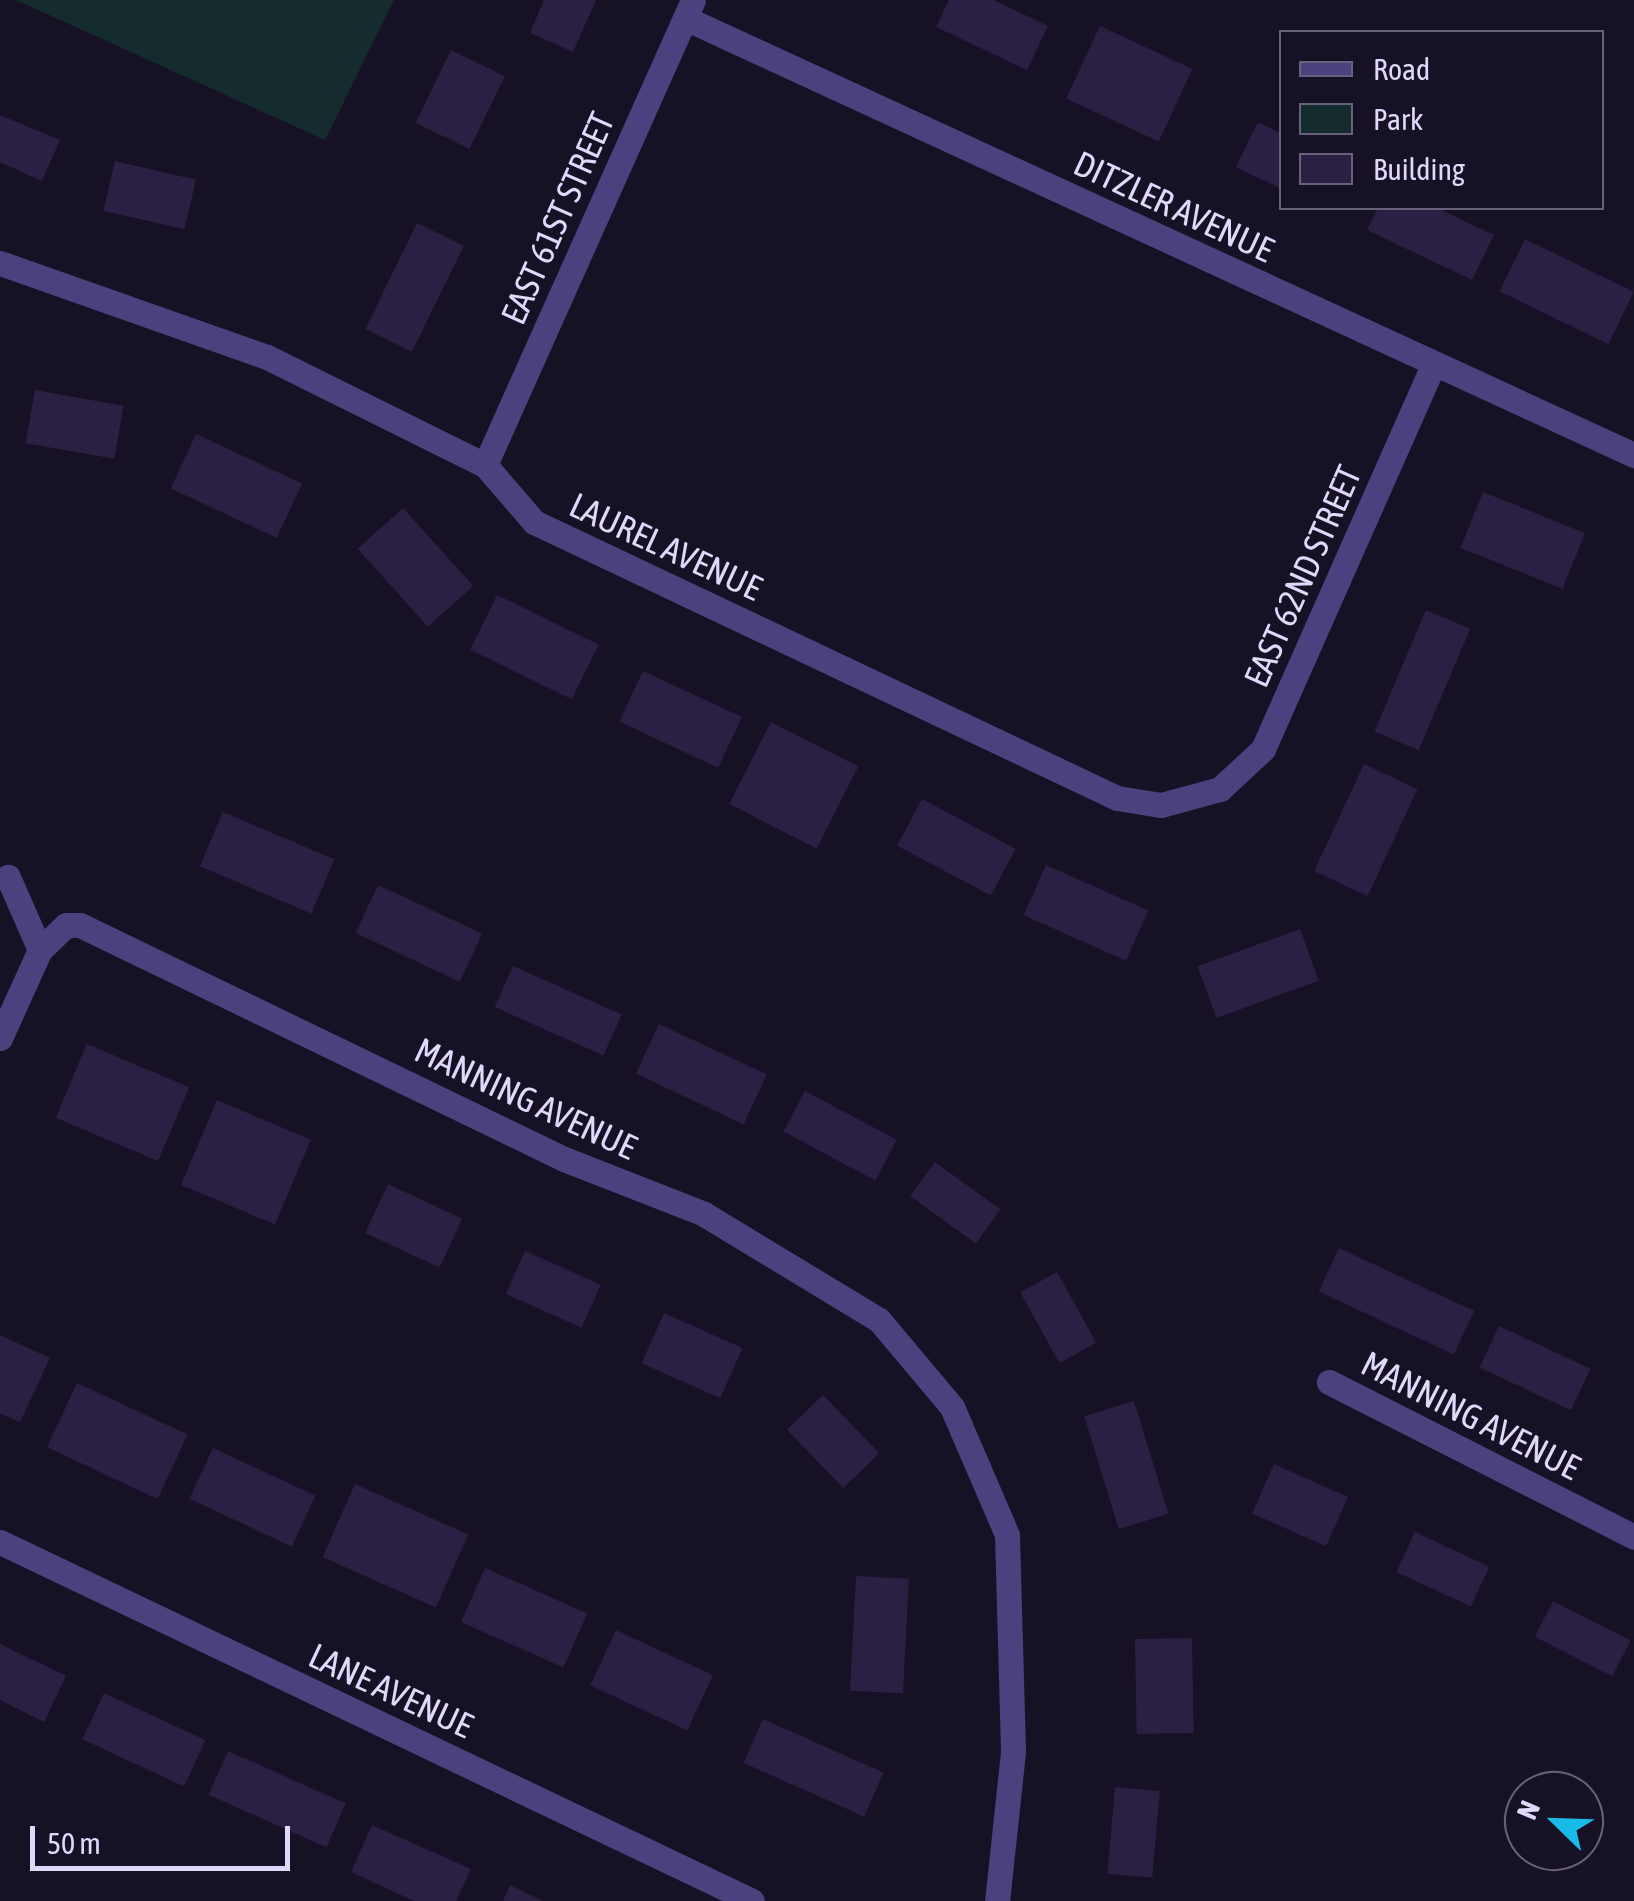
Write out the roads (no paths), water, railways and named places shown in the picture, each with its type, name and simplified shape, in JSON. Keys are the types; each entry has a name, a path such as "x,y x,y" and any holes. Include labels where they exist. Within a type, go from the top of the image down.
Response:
{"street":[{"name":"DITZLER AVENUE","path":"689,9 1432,368 1634,455"},
{"name":"EAST 61ST STREET","path":"485,465 689,9"},
{"name":"LAUREL AVENUE","path":"0,263 266,358 485,465 534,522 1117,798 1161,805 1210,792"},
{"name":"EAST 62ND STREET","path":"1210,792 1263,749 1432,368"},
{"path":"0,1038 40,950 8,877"},
{"name":"MANNING AVENUE","path":"40,950 66,925 80,925 564,1159 704,1214 880,1320 952,1407 1007,1534 1012,1592 1013,1752 997,1901"},
{"name":"MANNING AVENUE","path":"1329,1382 1634,1537"},
{"name":"LANE AVENUE","path":"0,1542 752,1901"}]}
